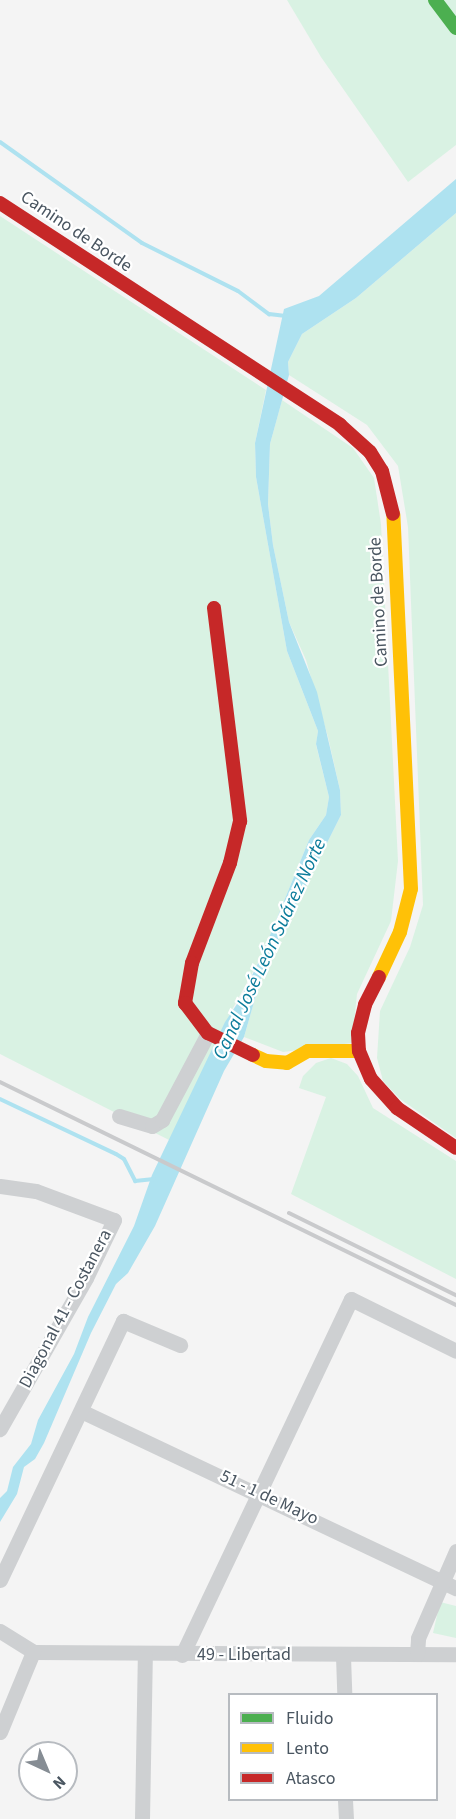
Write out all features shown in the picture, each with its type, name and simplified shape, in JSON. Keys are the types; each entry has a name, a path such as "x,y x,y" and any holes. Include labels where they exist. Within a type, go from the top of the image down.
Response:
{"main road":[{"path":"435,0 456,28"},
{"name":"Camino de Borde","path":"0,203 357,437 382,471 392,501 411,889 400,932 365,1005 358,1034 359,1051 371,1079 397,1108 456,1148"},
{"path":"214,608 222,696 240,821 230,863 187,979 185,1003 211,1034 245,1052 278,1064 308,1051 359,1051"}],"street":[{"path":"119,1116 145,1125 162,1120 211,1034"},
{"name":"Diagonal 41 - Costanera","path":"0,1186 36,1191 114,1220 86,1278 0,1430"},
{"path":"182,1655 351,1299 456,1351"},
{"path":"0,1580 123,1321 180,1345"},
{"name":"51 - 1 de Mayo","path":"81,1411 259,1492 449,1584"},
{"path":"417,1654 418,1638 449,1584 456,1551"},
{"path":"0,1631 33,1652 0,1732"},
{"name":"49 - Libertad","path":"33,1652 343,1656 456,1654"},
{"path":"142,1819 145,1655"},
{"path":"343,1656 344,1693"},
{"path":"345,1801 346,1819"}],"green space":[{"path":"287,0 456,0 456,145 408,182 321,57"},
{"path":"456,213 456,1138 400,1099 383,1081 377,1058 380,1011 410,947 423,905 408,527 398,466 367,425 289,375 288,362 302,334 356,298"},
{"path":"0,216 266,390 255,443 256,477 287,651 318,731 316,745 329,797 326,815 309,840 261,957 233,1008 171,1141 0,1054"},
{"path":"282,400 353,448 374,478 381,524 398,861 391,921 357,994 352,1043 283,1052 244,1037 263,971 341,815 340,790 328,737 306,660 289,622 273,545 268,504 270,444"},
{"path":"331,1058 347,1064 358,1076 373,1108 456,1161 456,1279 291,1194 326,1097 299,1088 303,1076 316,1063"},
{"path":"440,1602 456,1606 456,1638 433,1633"}],"water":[{"name":"Canal José León Suárez Norte","path":"456,179 456,213 356,298 302,334 288,362 289,375 270,444 268,504 273,545 289,622 317,692 340,790 341,815 263,971 244,1037 224,1071 155,1226 128,1273 116,1284 91,1333 44,1443 35,1459 24,1467 17,1494 0,1522 0,1498 7,1491 13,1467 31,1444 38,1420 74,1354 88,1317 134,1226 152,1175 225,1022 241,998 261,957 309,840 326,815 329,797 316,744 318,731 287,651 256,477 255,443 284,309 319,296"}],"waterway":[{"path":"0,142 142,243 238,291 269,314 286,316"},
{"path":"0,1099 116,1154 124,1159 135,1181 154,1179"}],"railway":[{"path":"0,1082 456,1305"},
{"path":"289,1213 456,1295"}],"traffic: fast":[{"path":"435,0 456,28"}],"traffic: slow":[{"path":"379,977 400,932 411,889 393,514"},
{"path":"253,1055 266,1061 287,1063 308,1051 359,1051"}],"traffic: jam":[{"path":"0,203 340,425 370,452 382,471 393,514"},
{"path":"214,608 240,821 230,863 192,963 185,1003 208,1033 253,1055"},
{"path":"379,977 365,1005 358,1033 359,1051 371,1079 397,1108 456,1148"}]}
